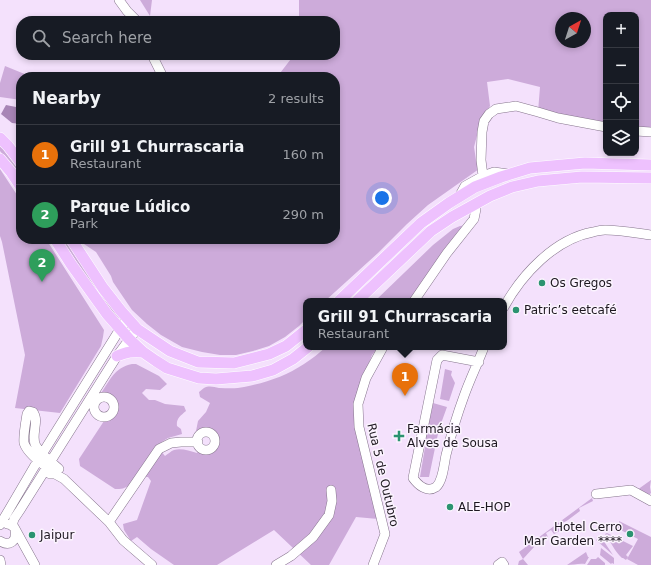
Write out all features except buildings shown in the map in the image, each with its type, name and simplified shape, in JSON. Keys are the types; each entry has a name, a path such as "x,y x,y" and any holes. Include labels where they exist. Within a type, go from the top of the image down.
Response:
{"main road":[{"path":"0,138 16,156"},
{"path":"0,159 16,180"},
{"path":"342,298 421,223 475,187 530,168 585,163 651,164"},
{"path":"360,298 432,231 452,217 490,196 512,187 538,181 582,177 651,178"},
{"path":"58,244 107,314 120,329 143,352 167,368 199,378 216,379 252,376 273,370 293,359 304,350"},
{"path":"74,244 103,288 137,329 170,351 198,362 234,363 269,354 286,346 303,332"},
{"path":"117,356 133,351 143,352"}],"street":[{"path":"119,0 132,16"},
{"path":"123,0 133,16"},
{"path":"154,60 160,72"},
{"path":"483,176 482,132 484,121 489,114 496,109 516,106 558,118 603,126"},
{"path":"639,131 651,132"},
{"path":"459,197 465,186 483,176 494,172 511,174"},
{"path":"416,298 474,219 476,209"},
{"path":"507,303 525,276 546,255 565,242 584,233 604,230 651,235"},
{"path":"0,526 38,454 128,318"},
{"path":"0,542 6,544 15,538 14,519 117,356 137,329"},
{"name":"Rua 5 de Outubro","path":"374,565 385,534 359,427 358,404 366,378 381,350"},
{"path":"479,362 442,355 437,360 413,478 418,485 427,489 435,488 440,482 452,432 465,394 479,362 483,350"},
{"path":"109,522 159,449 170,443 198,442"},
{"path":"59,450 57,460 59,474"},
{"path":"38,454 47,468 48,473 59,474"},
{"path":"47,468 59,474 109,522 123,540 152,565"},
{"path":"276,565 291,556 313,537 329,515 332,501 331,490"},
{"path":"596,494 631,490 651,501"},
{"path":"0,526 5,524 14,528 35,565"},
{"path":"0,560 2,565"}],"shaded area":[{"path":"140,0 152,0 150,16"},
{"path":"299,0 651,0 651,132 639,131 639,12 603,12 603,126 538,112 540,87 508,79 487,82 490,106 481,120 474,147 479,169 428,205 328,298 303,298 303,322 285,337 269,346 253,351 236,355 220,355 182,347 161,335 132,310 113,282 111,276 96,252 84,244 340,244 340,72 281,72 290,60 340,60 340,16 299,16"},
{"path":"5,66 20,72 16,72 16,99 0,97 0,83"},
{"path":"6,105 16,107 16,123 12,123 1,114"},
{"path":"0,144 16,162 16,172 6,158 0,151"},
{"path":"0,169 16,193 16,244 49,244 104,330 101,346 60,413 15,408 25,355 0,236"},
{"path":"468,225 414,298 378,298 433,245 453,229"},
{"path":"64,244 70,244 117,313 121,323 108,308"},
{"path":"322,350 376,350 372,355 356,398 378,519 356,517 329,565 311,565 274,530 217,565 174,565 137,537 131,541 124,530 123,524 137,520 151,481 148,477 145,477 161,451 165,456 177,449 197,453 199,450 212,451 217,447 219,442 218,438 213,432 204,429 196,431 198,421 206,412 210,403 200,397 199,392 203,388 212,386 219,388 238,388 260,383 290,372 310,360"},
{"path":"132,364 136,364 159,376 167,384 160,390 146,389 142,393 149,400 155,400 165,404 184,406 186,411 177,421 177,426 181,429 182,434 168,438 157,445 130,484 123,488 115,489 80,466 79,459 104,421 112,418 118,411 115,399 101,393 117,371"},
{"path":"445,369 452,371 451,375 455,383 449,401 440,399"},
{"path":"433,403 447,407 439,429 436,443 425,441"},
{"path":"425,447 435,448 429,477 420,477"},
{"path":"651,480 651,493 647,496 637,490"},
{"path":"592,498 593,501 579,508 580,511 559,525 560,531 554,534 551,530 546,533 548,537 543,540 541,539 537,542 537,544 533,545 534,547 523,559 519,552"},
{"path":"619,521 651,537 651,565 638,565 627,559 638,539 613,526 619,525"},
{"path":"607,533 633,546 626,555 628,557 626,560 622,558 615,550 605,534"},
{"path":"601,537 613,555 596,540"},
{"path":"601,548 614,558 614,564 611,564 600,555"},
{"path":"586,552 589,557 585,564 567,565"},
{"path":"598,557 605,563 605,565 587,565 591,559 596,559"},
{"path":"523,559 528,565 518,565 519,561"}],"place":[{"name":"Parque Lúdico","path":"42,282"},
{"name":"Os Gregos","path":"542,283"},
{"name":"Patric’s eetcafé","path":"516,310"},
{"name":"Grill 91 Churrascaria","path":"405,396"},
{"name":"Farmácia Alves de Sousa","path":"399,436"},
{"name":"ALE-HOP","path":"450,507"},
{"name":"Hotel Cerro Mar Garden ****","path":"630,534"},
{"name":"Jaipur","path":"32,535"}]}
